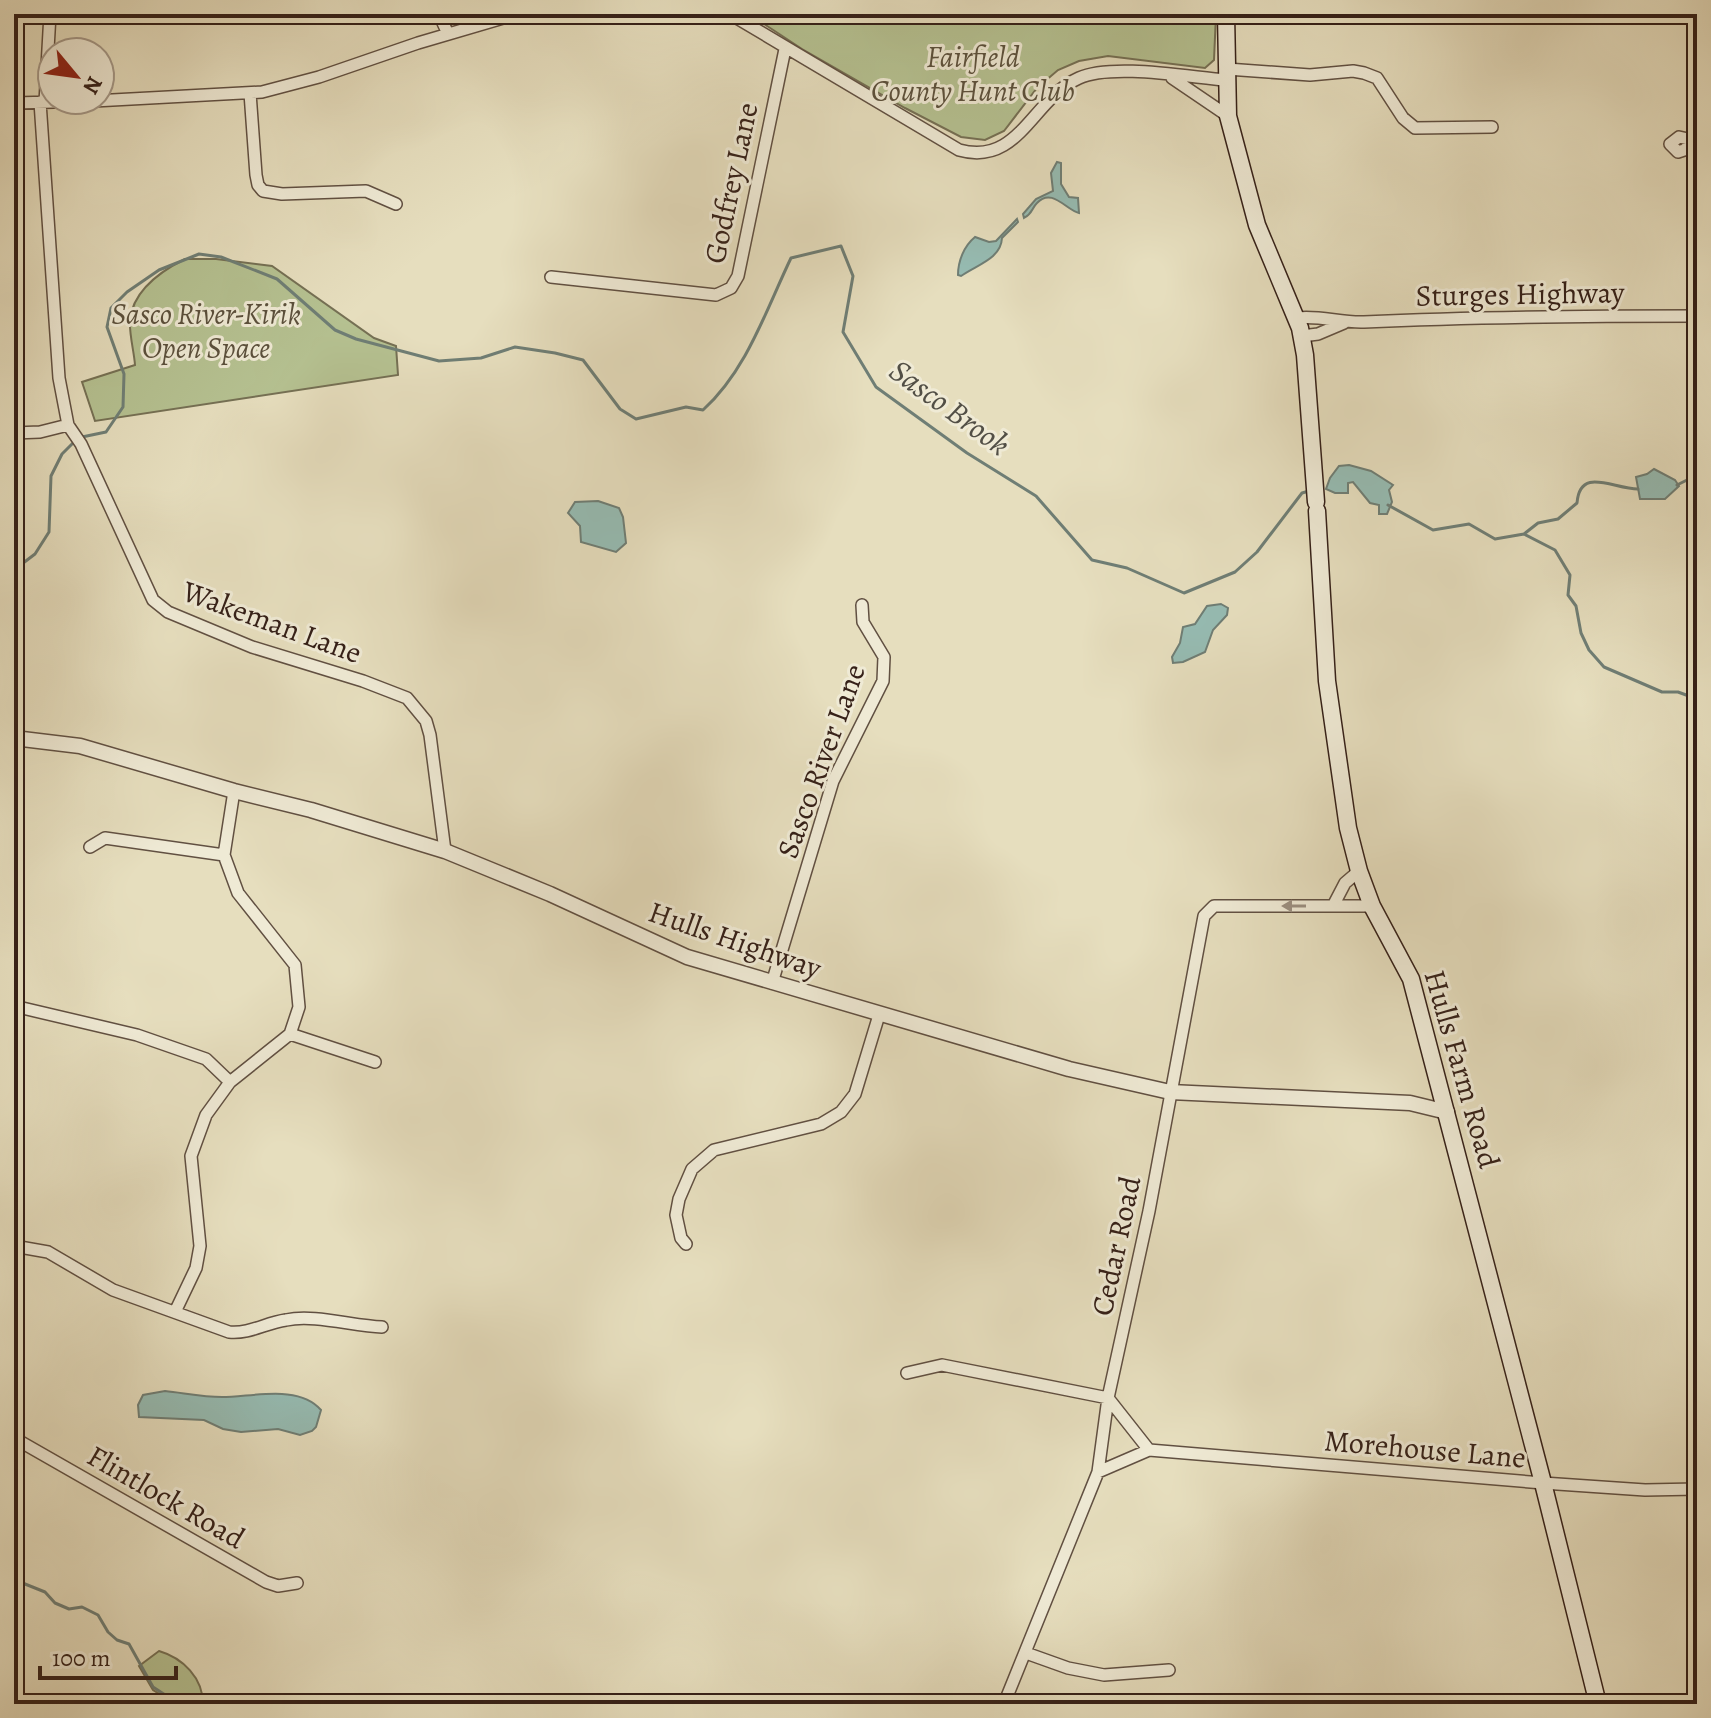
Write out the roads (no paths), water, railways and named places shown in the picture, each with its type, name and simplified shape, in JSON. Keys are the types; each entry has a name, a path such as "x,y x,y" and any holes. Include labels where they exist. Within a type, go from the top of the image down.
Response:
{"main road":[{"name":"Hulls Farm Road","path":"1226,14 1228,116 1257,225 1273,269 1297,318 1303,343 1315,477 1327,681 1348,828 1372,906 1411,979 1598,1704"}],"street":[{"name":"Wakeman Lane","path":"48,36 50,14"},
{"path":"439,14 448,34"},
{"path":"116,99 250,93 319,77 517,14"},
{"path":"730,14 959,150 970,153 983,154 1005,146 1051,97 1080,77 1113,72 1168,76 1310,75 1353,71 1377,78 1403,118 1415,128 1492,127"},
{"name":"Godfrey Lane","path":"551,277 716,295 731,288 738,276 785,49"},
{"path":"1168,76 1228,116"},
{"path":"250,93 256,175 263,191 273,194 366,191 396,204"},
{"path":"14,103 36,102"},
{"name":"Wakeman Lane","path":"43,116 59,378 75,434 153,600 168,612 252,647 407,698 426,721 430,735 445,851"},
{"name":"Sturges Highway","path":"1297,318 1316,317 1345,323 1470,317 1697,316"},
{"name":"Sturges Highway","path":"1303,343 1345,323"},
{"path":"14,433 75,434"},
{"name":"Sasco River Lane","path":"772,983 833,781 883,681 884,657 863,622 862,605"},
{"name":"Hulls Highway","path":"14,738 80,746 445,851 550,894 687,957 1069,1069 1170,1092 1410,1103 1447,1112"},
{"path":"175,1312 196,1268 200,1246 191,1156 206,1115 230,1082 290,1034 299,1007 295,965 238,893 224,855 234,791"},
{"path":"90,847 105,838 224,855"},
{"path":"1333,906 1345,883 1359,871"},
{"name":"Cedar Road","path":"1004,1704 1098,1472 1108,1398 1149,1211 1204,916 1214,906 1372,906"},
{"path":"14,1006 137,1035 192,1054 206,1059 230,1082"},
{"path":"686,1244 681,1238 676,1215 679,1199 692,1169 714,1150 821,1124 841,1112 855,1094 879,1015"},
{"path":"290,1034 375,1062"},
{"name":"Hulls Highway","path":"1410,1103 1441,1095"},
{"path":"14,1246 48,1252 113,1290 229,1332 244,1333 285,1320 299,1319 382,1327"},
{"path":"907,1373 942,1365 1108,1398 1149,1450"},
{"name":"Flintlock Road","path":"14,1438 266,1582 278,1586 297,1583"},
{"name":"Morehouse Lane","path":"1098,1472 1149,1450 1543,1483 1645,1490 1697,1489"},
{"path":"1026,1653 1068,1668 1104,1675 1169,1670"}],"water":[{"path":"1057,162 1061,163 1061,184 1069,197 1078,198 1079,213 1048,197 1037,203 1024,218 1023,214 1036,199 1053,191 1051,173"},
{"path":"1017,219 1018,222 1002,238 993,256 958,275 962,254 975,237 996,241"},
{"path":"1349,465 1371,471 1393,485 1389,490 1392,502 1387,514 1379,514 1379,505 1370,503 1353,482 1348,483 1348,493 1326,489 1339,466"},
{"path":"1654,469 1675,480 1679,486 1665,499 1640,499 1636,477"},
{"path":"598,501 619,508 623,517 626,543 616,552 581,542 580,526 568,513 575,502"},
{"path":"1221,604 1228,608 1227,615 1213,630 1205,652 1173,663 1172,657 1180,643 1183,627 1195,624 1207,606"},
{"path":"165,1391 215,1397 288,1394 312,1402 321,1410 316,1427 300,1435 278,1429 241,1432 223,1429 204,1420 139,1417 138,1405 143,1395"}],"waterway":[{"name":"Sasco Brook","path":"82,437 106,432 123,407 124,374 107,327 111,308 127,292 159,270 199,254 221,257 277,279 335,330 356,339 439,361 481,358 515,347 583,360 620,409 636,419 686,407 703,410 744,358 791,258 841,246 853,276 843,332 876,387 967,453 1036,496 1092,560 1127,568 1184,593 1235,572 1257,552 1302,493 1309,491"},
{"name":"Sasco Brook","path":"14,570 35,554 49,532 51,476 62,454 75,441"},
{"name":"Sasco Brook","path":"1677,485 1697,475"},
{"name":"Sasco Brook","path":"1388,505 1433,530 1469,524 1495,539 1524,534 1538,523 1558,519 1577,503 1579,492 1591,482 1638,489"},
{"path":"1524,534 1555,550 1570,575 1568,595 1576,606 1581,633 1589,650 1604,667 1662,692 1678,692 1697,699"},
{"path":"14,1573 25,1584 45,1592 55,1603 69,1609 82,1607 98,1615 108,1632 117,1640 129,1644 153,1687 179,1704"},
{"path":"259,1704 276,1704"},
{"path":"316,1704 346,1704"}],"park label":[{"name":"Fairfield County Hunt Club","path":"973,74"},
{"name":"Sasco River-Kirik Open Space","path":"206,331"}]}
